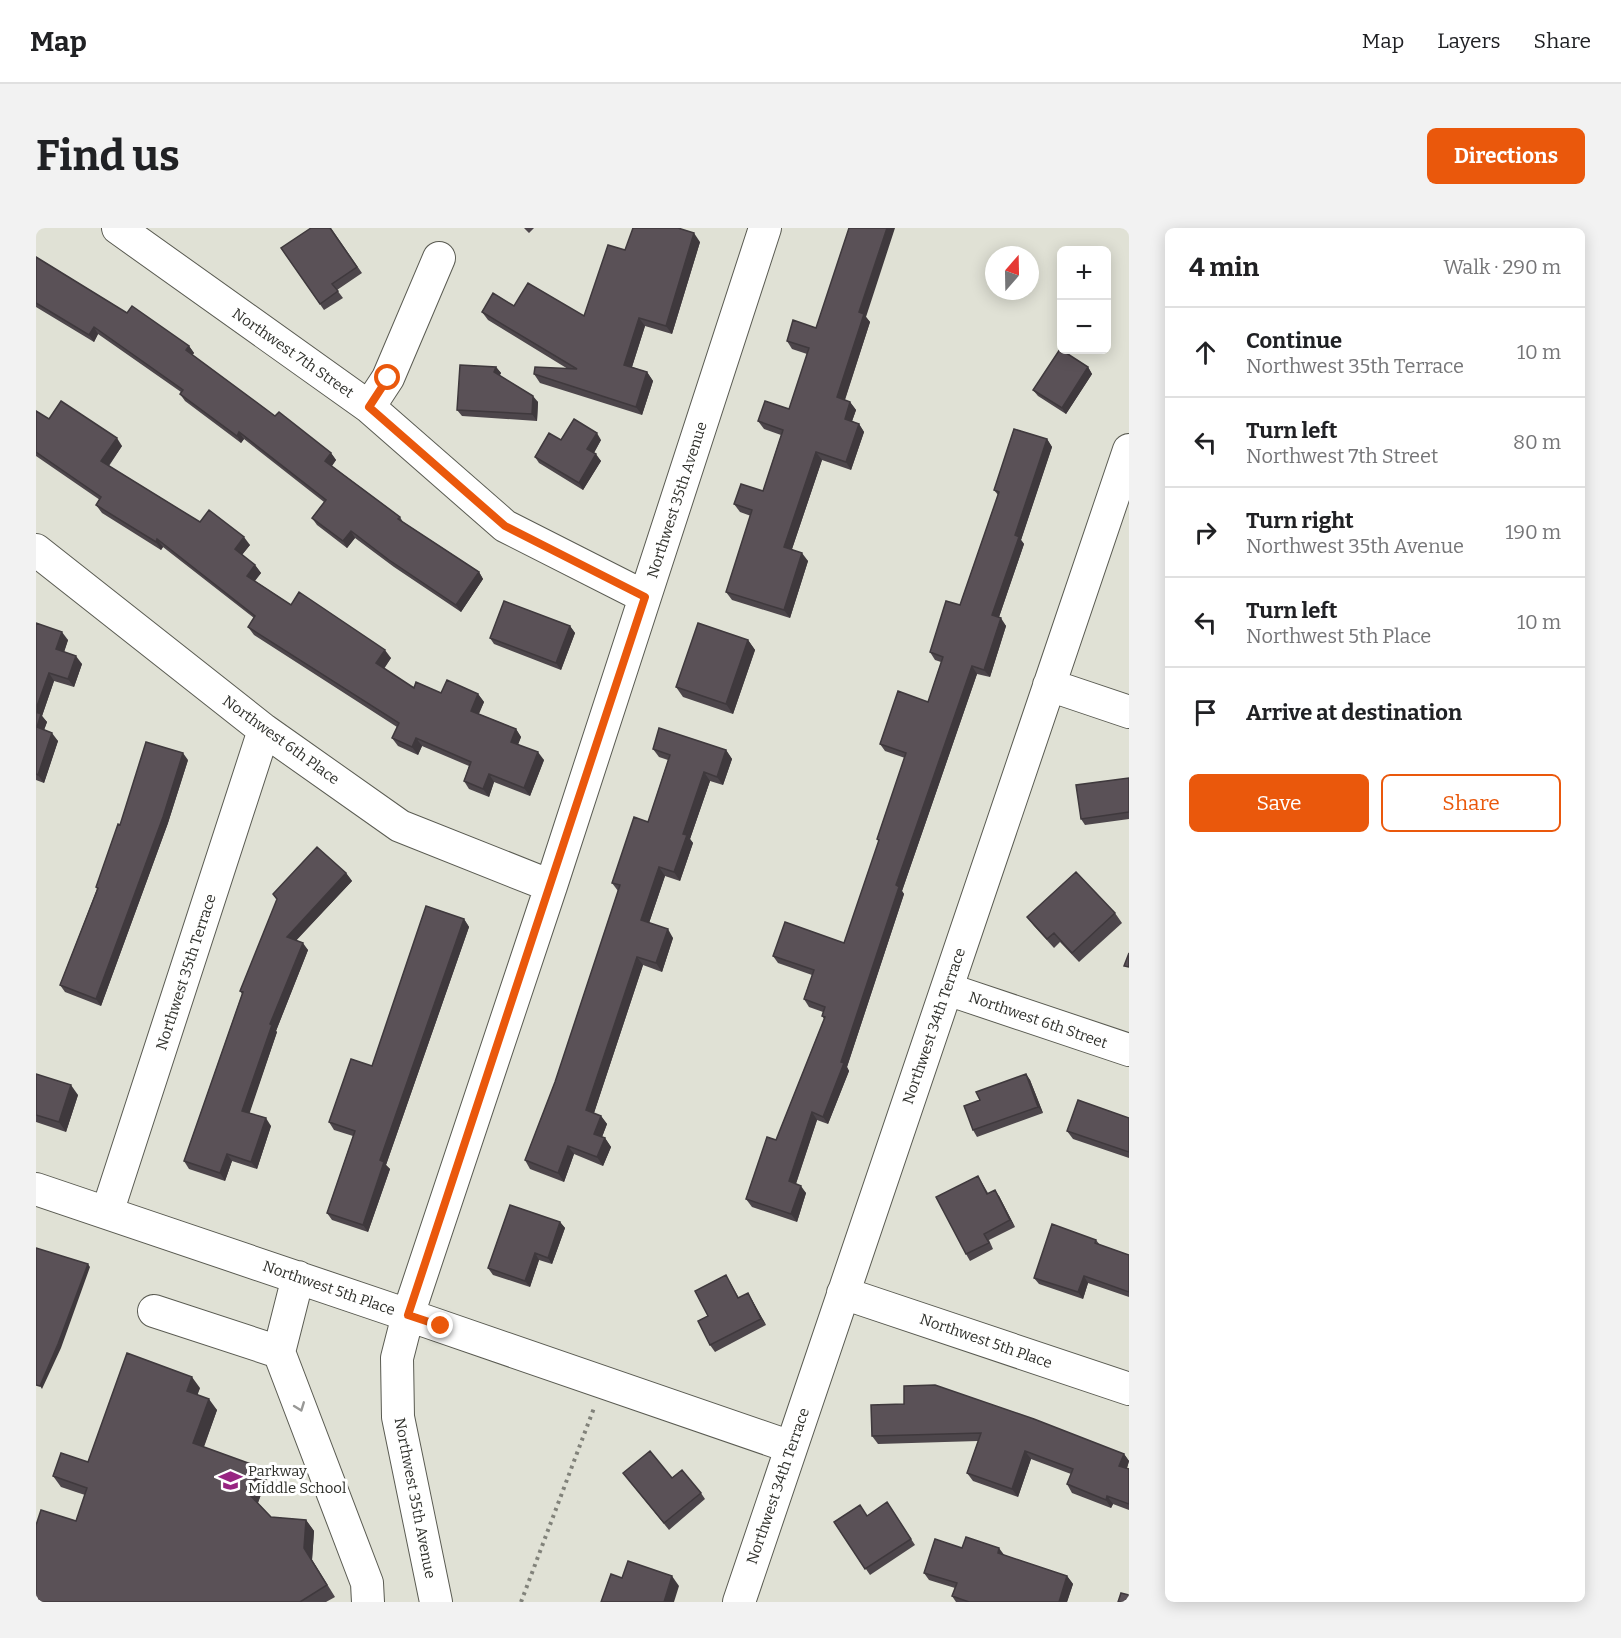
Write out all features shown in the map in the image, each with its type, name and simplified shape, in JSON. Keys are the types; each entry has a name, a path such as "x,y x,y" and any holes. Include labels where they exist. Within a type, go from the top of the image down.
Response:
{"street":[{"name":"Northwest 7th Street","path":"118,228 369,407 505,526 645,597"},
{"name":"Northwest 35th Avenue","path":"436,1602 398,1417 397,1358 408,1315 551,886 765,228"},
{"path":"369,407 388,378 438,258"},
{"name":"Northwest 34th Terrace","path":"739,1602 1129,450"},
{"name":"Northwest 6th Place","path":"36,549 264,730 400,826 551,886"},
{"path":"1050,685 1129,712"},
{"name":"Northwest 35th Terrace","path":"107,1213 264,730"},
{"name":"Northwest 6th Street","path":"947,989 1129,1050"},
{"name":"Northwest 5th Place","path":"36,1189 792,1447"},
{"path":"298,1277 279,1352 368,1583 368,1602"},
{"name":"Northwest 5th Place","path":"843,1293 1129,1389"},
{"path":"154,1311 279,1352"}],"path":[{"path":"521,1602 594,1407"}],"building":[{"path":"311,228 330,228 357,267 332,284 338,291 320,304 281,248"},
{"path":"633,228 678,228 694,233 666,326 639,318 624,365 647,372 636,407 534,374 535,367 577,369 482,312 493,293 514,306 528,283 584,316 608,245 625,250"},
{"path":"849,228 887,228 859,312 864,314 837,397 850,402 845,419 859,424 846,462 816,452 784,547 802,553 784,610 726,592 752,510 734,504 741,484 763,491 783,430 758,421 765,401 789,409 809,348 787,341 793,320 816,328"},
{"path":"36,257 127,313 132,306 189,346 186,350 275,416 279,412 331,453 325,461 400,517 398,519 479,572 456,605 389,560 351,531 343,541 312,518 326,500 239,432 237,436 180,394 183,390 94,327 89,335 36,303"},
{"path":"1057,354 1068,354 1088,367 1062,408 1033,390"},
{"path":"460,365 496,367 494,372 533,396 532,414 457,410"},
{"path":"61,401 117,438 101,461 200,522 209,510 244,537 235,549 255,565 247,576 291,605 299,592 385,650 376,663 414,688 416,682 441,693 447,680 478,694 471,711 516,729 511,742 538,752 524,788 489,774 483,789 464,781 471,762 416,738 412,747 392,738 399,723 248,627 255,616 157,539 156,542 96,505 101,497 36,452 36,411 49,419"},
{"path":"574,419 597,433 587,449 596,454 579,483 535,457 549,433 561,440"},
{"path":"1014,429 1047,439 1015,535 1019,537 992,615 1001,618 984,670 972,666 896,885 899,887 841,1062 844,1063 823,1117 812,1112 789,1181 801,1186 791,1214 746,1199 767,1137 776,1140 825,1017 822,1016 825,1007 804,999 814,970 773,956 785,922 844,943 906,753 880,744 898,691 928,702 943,657 930,652 946,601 960,605 999,492 994,490"},
{"path":"504,601 570,626 556,663 490,638"},
{"path":"36,623 62,632 56,649 76,656 68,679 49,673 36,709"},
{"path":"698,623 748,640 726,704 676,687"},
{"path":"36,712 41,714 37,727 52,733 38,775 36,774"},
{"path":"659,728 726,750 717,777 704,772 683,834 687,835 674,872 659,867 641,920 668,929 656,963 637,957 586,1110 601,1116 594,1134 605,1138 597,1157 568,1146 558,1173 525,1160 555,1082 620,885 612,883 634,817 648,822 670,755 653,749"},
{"path":"146,742 183,753 163,817 96,999 60,985 98,888 96,887 118,824 120,825"},
{"path":"1129,778 1129,812 1081,819 1076,785"},
{"path":"317,847 346,873 287,937 303,943 270,1024 272,1025 242,1111 266,1118 251,1162 227,1154 220,1173 184,1161 243,992 240,991 277,899 273,894"},
{"path":"1076,872 1115,913 1072,953 1054,933 1047,939 1027,917"},
{"path":"426,906 464,919 380,1160 384,1162 363,1225 327,1213 355,1131 329,1122 351,1059 372,1066"},
{"path":"1129,953 1129,967 1124,966"},
{"path":"36,1074 71,1085 59,1122 36,1115"},
{"path":"1026,1074 1038,1107 973,1130 964,1106 980,1100 976,1092"},
{"path":"1078,1100 1129,1118 1129,1152 1067,1131"},
{"path":"978,1176 987,1194 995,1190 1010,1220 984,1234 989,1243 966,1254 936,1197"},
{"path":"510,1205 560,1222 548,1258 535,1253 525,1281 488,1268"},
{"path":"1052,1224 1129,1255 1129,1292 1084,1276 1078,1292 1034,1278"},
{"path":"36,1248 88,1264 40,1386 36,1385"},
{"path":"726,1275 738,1298 748,1293 761,1319 710,1345 698,1321 708,1316 695,1291"},
{"path":"127,1353 192,1377 187,1391 209,1399 193,1443 259,1467 249,1494 271,1517 306,1520 304,1548 327,1585 300,1602 36,1602 36,1525 41,1510 76,1521 87,1488 53,1476 61,1453 88,1462"},
{"path":"935,1385 1034,1419 1124,1454 1119,1466 1129,1469 1129,1504 1107,1496 1106,1500 1067,1484 1073,1469 1025,1451 1012,1489 967,1473 981,1433 872,1436 871,1405 904,1404 904,1386"},
{"path":"650,1451 672,1478 682,1470 701,1493 664,1523 623,1473"},
{"path":"887,1502 911,1539 865,1569 834,1522 860,1505 867,1516"},
{"path":"966,1537 999,1548 998,1553 1067,1576 1059,1602 969,1602 952,1596 957,1583 924,1573 935,1539 962,1548"},
{"path":"628,1561 672,1576 664,1602 601,1602 611,1574 622,1578"},
{"path":"1121,1593 1129,1595 1129,1602 1118,1602"}],"place":[{"name":"Parkway Middle School","path":"230,1480"}],"route":[{"path":"388,378 369,407 505,526 645,597 408,1315 441,1326"}]}
